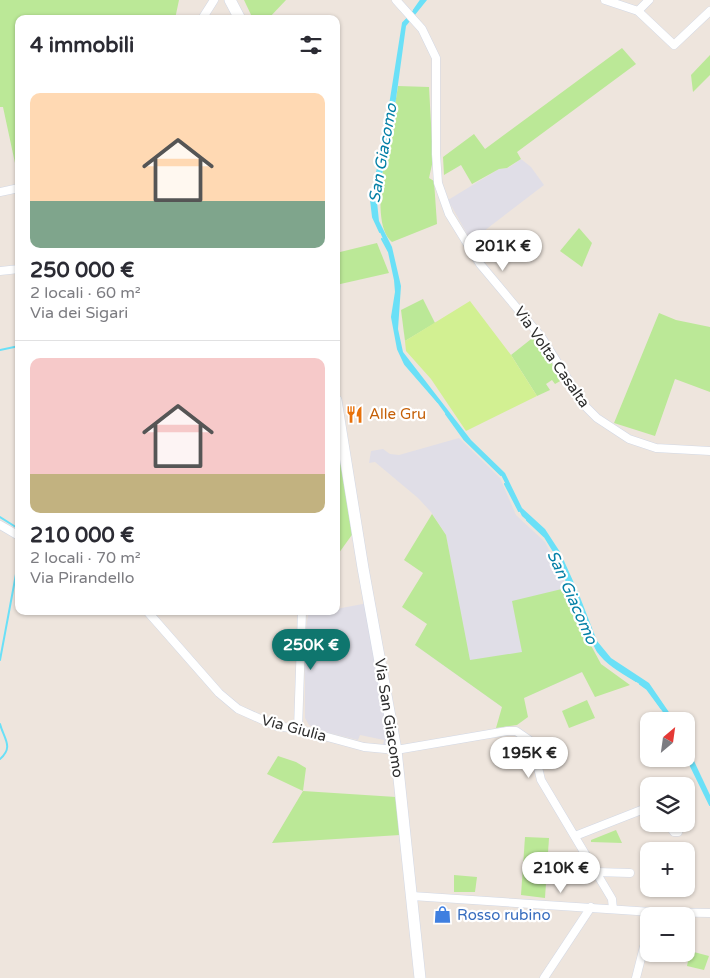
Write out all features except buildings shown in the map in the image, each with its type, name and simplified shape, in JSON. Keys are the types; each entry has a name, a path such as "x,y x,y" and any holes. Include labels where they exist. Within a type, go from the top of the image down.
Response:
{"street":[{"path":"205,15 214,0"},
{"path":"230,0 238,15"},
{"name":"Via Volta Casalta","path":"396,0 422,29 436,58 436,163 442,198 480,264 542,338 584,405 597,418 629,439 656,448 710,451"},
{"path":"605,0 638,11 674,45 710,11"},
{"path":"638,11 649,0"},
{"path":"0,192 15,189"},
{"path":"0,271 15,269"},
{"name":"Via San Giacomo","path":"340,425 363,568 396,750 420,978"},
{"path":"0,525 15,533"},
{"name":"Via Giulia","path":"150,615 209,684 230,704 266,722 364,747 396,750 516,731 532,742 542,780 612,899 613,909"},
{"path":"298,729 302,615"},
{"path":"575,836 640,811"},
{"path":"596,872 630,873"},
{"path":"412,896 591,907 640,912"},
{"path":"544,978 591,907"},
{"path":"695,913 710,913"},
{"path":"636,978 640,962"}],"shaded area":[{"path":"521,159 531,167 544,185 471,241 448,200 499,169 508,168"},
{"path":"459,438 500,478 516,515 545,542 562,576 589,646 601,664 502,707 415,645 454,579 446,535 431,512 418,498 375,462 369,463 371,451 383,449 390,454 399,455"},
{"path":"368,603 391,744 388,746 383,745 384,740 360,735 358,740 318,730 309,725 305,718 305,637 308,615 340,615 340,608"}],"green space":[{"path":"0,0 179,0 176,15 15,15 15,163 3,107 0,107"},
{"path":"244,0 286,0 272,15 251,15"},
{"path":"622,48 636,64 517,152 521,159 507,168 499,169 472,184 461,165 444,175 443,157 474,134 485,149"},
{"path":"710,55 710,75 693,92 691,75"},
{"path":"398,86 429,87 433,160 429,178 434,181 437,224 392,242 384,230 381,213 381,191 383,168"},
{"path":"579,228 592,243 582,267 560,251"},
{"path":"377,243 389,273 340,284 340,252"},
{"path":"423,299 435,323 405,341 401,310"},
{"path":"470,301 511,355 537,396 466,431 431,379 406,351 405,341"},
{"path":"659,313 676,320 710,327 710,392 675,379 655,436 614,423"},
{"path":"535,336 562,380 555,384 552,380 546,384 550,390 537,396 511,355"},
{"path":"340,454 341,454 354,532 340,551"},
{"path":"432,514 446,535 470,660 522,652 512,601 566,588 580,625 601,664 630,685 595,697 582,672 524,698 528,717 517,725 496,728 502,707 415,645 427,624 402,607 423,573 404,560"},
{"path":"587,700 595,718 569,728 562,711"},
{"path":"278,756 296,762 306,768 303,791 267,774"},
{"path":"303,791 396,797 400,835 272,843"},
{"path":"616,830 622,843 591,842 591,840"},
{"path":"525,837 549,838 545,898 521,895"},
{"path":"454,875 477,877 475,892 454,892"},
{"path":"695,952 709,956 704,970 687,966 688,962 695,962"}],"water":[{"path":"421,0 427,0 406,26 396,99 377,202 379,221 392,247 401,286 398,329 403,352 471,440 505,473 522,508 545,529 560,552 597,641 611,658 649,683 669,712 663,712 647,689 615,668 597,652 560,563 545,537 522,516 501,475 464,439 428,390 405,364 398,349 392,317 396,292 395,280 389,252 373,217 371,200 387,128 403,23"},
{"path":"695,763 710,795 710,805 692,768 695,768"}],"waterway":[{"name":"San Giacomo","path":"414,10 421,0"},
{"name":"San Giacomo","path":"388,118 403,23 408,18"},
{"name":"San Giacomo","path":"380,232 373,217 371,200 388,122"},
{"name":"San Giacomo","path":"382,239 389,252 395,280 396,292 392,317 398,349 405,364 438,402"},
{"path":"0,350 15,347"},
{"name":"San Giacomo","path":"446,414 464,439 501,475"},
{"name":"San Giacomo","path":"505,484 519,511"},
{"path":"0,517 15,526"},
{"name":"San Giacomo","path":"527,520 545,537 553,550"},
{"name":"San Giacomo","path":"555,554 574,598"},
{"path":"0,660 15,579"},
{"name":"San Giacomo","path":"576,603 586,626"},
{"name":"San Giacomo","path":"594,644 607,661 636,681"},
{"name":"San Giacomo","path":"640,684 647,689 661,708"},
{"path":"0,724 7,743 6,751 0,759"},
{"name":"San Giacomo","path":"692,768 710,805"}],"place":[{"name":"Alle Gru","path":"355,414"},
{"name":"Rosso rubino","path":"443,915"}]}
